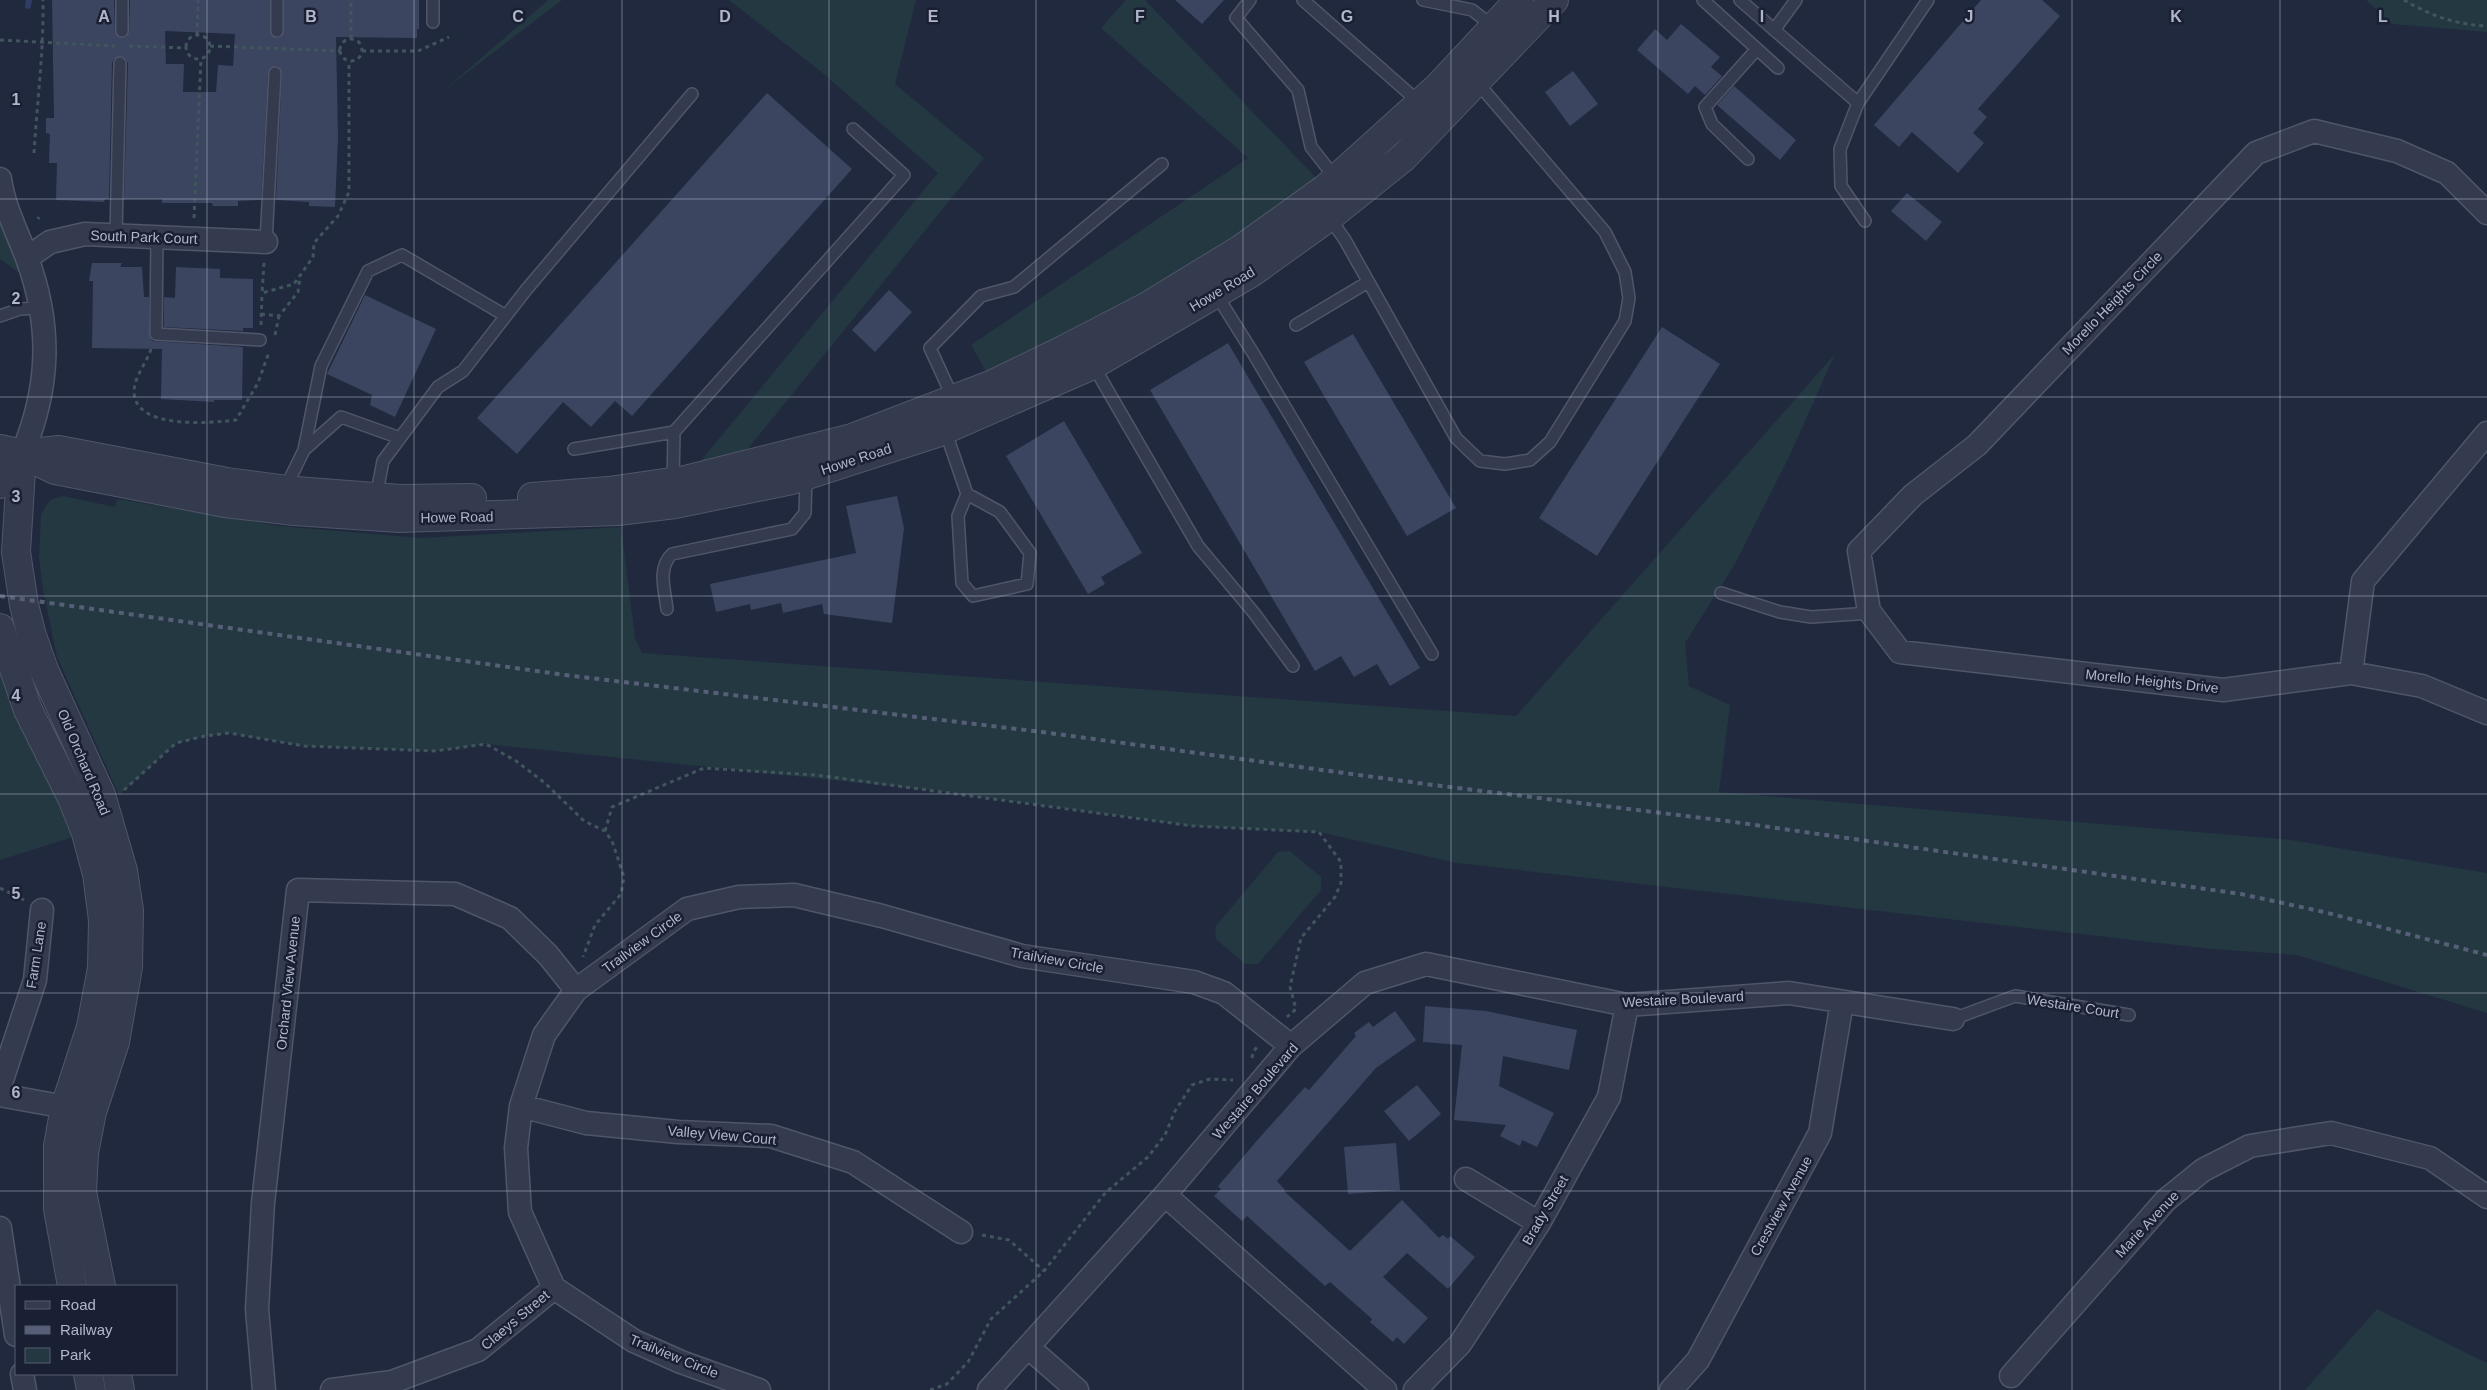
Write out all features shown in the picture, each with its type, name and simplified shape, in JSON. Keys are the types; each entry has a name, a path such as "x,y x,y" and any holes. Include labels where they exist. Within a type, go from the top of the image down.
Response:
{"street":[{"name":"Howe Road","path":"11,451 59,450 227,482 285,490 400,499 551,496 609,491 673,482 852,438 993,384 1146,307 1241,249 1336,179 1420,103 1519,0"},
{"name":"Howe Road","path":"11,451 55,470 226,503 294,511 399,518 549,515 618,511 675,504 806,475 945,430 1093,365 1251,273 1329,217 1404,157 1554,0"},
{"name":"Morello Heights Circle","path":"1900,652 1871,613 1859,551 1913,495 1977,445 2256,153 2314,131 2397,150 2447,174 2487,213"},
{"path":"0,484 11,451 36,421 43,383 46,344 40,308 27,258 1,187"},
{"name":"South Park Court","path":"27,258 50,242 85,234 266,242"},
{"path":"2351,673 2363,581 2487,433"},
{"name":"Old Orchard Road","path":"11,451 16,552 24,605 44,670 106,809 123,870 129,910 128,967 115,1042 92,1112 84,1153 82,1192 101,1285"},
{"name":"Old Orchard Road","path":"0,628 28,710 72,798 86,833 97,874 103,920 102,968 90,1028 65,1107 58,1146 58,1209 72,1285"},
{"name":"Morello Heights Drive","path":"1900,652 2223,690 2351,673 2422,686 2487,713"},
{"name":"Orchard View Avenue","path":"264,1390 257,1309 263,1204 298,890 455,894 510,918 548,955 576,990"},
{"name":"Trailview Circle","path":"760,1390 720,1383 634,1341 554,1288 520,1212 516,1148 521,1106 544,1035 576,990 687,909 738,896 794,895 882,916 1022,956 1194,982 1224,993 1291,1046"},
{"name":"Farm Lane","path":"0,1086 35,980 42,910"},
{"name":"Westaire Boulevard","path":"990,1390 1165,1195 1291,1046 1365,982 1426,964 1627,1005 1789,993 1842,1002"},
{"name":"Westaire Court","path":"1842,1002 1953,1019"},
{"name":"Crestview Avenue","path":"1672,1390 1698,1360 1820,1133 1842,1002"},
{"name":"Brady Street","path":"1415,1390 1460,1344 1539,1223 1609,1097 1627,1005"},
{"path":"0,1095 92,1112"},
{"name":"Valley View Court","path":"521,1106 586,1123 678,1132 770,1136 853,1162 961,1232"},
{"name":"Marie Avenue","path":"2014,1383 2166,1200 2203,1170 2250,1146 2330,1133 2430,1158 2487,1197"},
{"path":"1466,1179 1539,1223"},
{"path":"1165,1195 1385,1390"},
{"path":"0,1228 15,1328"},
{"name":"Claeys Street","path":"332,1390 392,1382 478,1350 554,1288"},
{"path":"1028,1346 1078,1390"},
{"path":"22,1375 25,1390"},
{"path":"117,1375 120,1390"}],"lane":[{"path":"122,0 122,31"},
{"path":"277,0 277,31"},
{"path":"433,0 433,22"},
{"path":"1250,0 1236,18 1298,90 1311,147 1336,179"},
{"path":"1303,0 1420,103"},
{"path":"1423,0 1472,10 1494,27"},
{"path":"1702,0 1778,68"},
{"path":"1740,0 1858,103"},
{"path":"1774,30 1796,0"},
{"path":"1865,221 1841,186 1840,149 1858,103 1928,0"},
{"path":"1748,159 1712,124 1705,107 1757,49"},
{"path":"116,235 120,63"},
{"path":"266,242 274,73"},
{"path":"1329,217 1345,240 1456,438 1480,461 1505,464 1530,460 1550,442 1625,321 1629,298 1625,272 1605,232 1476,81"},
{"path":"376,497 383,460 438,387 463,371 506,316 692,94"},
{"path":"574,448 674,432 904,175 853,129"},
{"path":"953,398 930,348 981,296 1014,287 1162,164"},
{"path":"157,237 156,334 260,340"},
{"path":"285,490 304,450 321,366 368,271 402,255 506,316"},
{"path":"1296,325 1368,282"},
{"path":"1216,294 1432,654"},
{"path":"0,316 20,309 40,308"},
{"path":"1093,365 1198,546 1254,613 1293,666"},
{"path":"304,450 341,417 400,438"},
{"path":"945,430 968,494 1000,512 1030,553 1027,584 973,596 962,583 958,516 968,494"},
{"path":"673,482 674,432"},
{"path":"667,609 663,570 665,560 672,554 792,528 806,513 806,475"},
{"path":"1721,593 1780,612 1811,617 1871,613"},
{"name":"Westaire Court","path":"1953,1019 2015,996 2129,1015"}],"path":[{"path":"34,153 40,62 44,42 44,0"},
{"path":"197,35 198,0"},
{"path":"351,0 351,39"},
{"path":"2404,0 2423,12 2447,20 2487,26"},
{"path":"274,73 277,31"},
{"path":"197,35 204,37 210,46 208,54 201,59 189,56 186,48 187,41 197,35"},
{"path":"362,51 418,51 449,37"},
{"path":"351,39 358,41 362,51 359,57 353,61 343,58 340,52 341,44 351,39"},
{"path":"0,40 186,48"},
{"path":"193,239 201,59"},
{"path":"273,340 278,316 298,292 300,276"},
{"path":"260,340 262,293"},
{"path":"261,314 278,316"},
{"path":"156,334 149,357 135,381 134,394 140,406 150,415 161,420 236,420 258,383 270,349"},
{"path":"106,809 149,766 176,743 204,736 228,733 304,746 435,752 486,744 516,761 545,783 584,820 605,831 612,841 624,877 621,894 595,925 585,948 576,990"},
{"path":"961,1232 1009,1240 1044,1271"}],"green space":[{"path":"548,0 562,0 443,91"},
{"path":"729,0 916,0 895,84 984,158 733,467 685,480 938,173 819,70"},
{"path":"1126,0 1145,0 1326,188 993,384 971,345 1248,158 1101,28"},
{"path":"2366,0 2487,0 2487,32 2392,24"},
{"path":"0,179 36,285 0,259"},
{"path":"1835,354 1789,457 1735,564 1685,643 1689,686 1730,705 1719,792 2291,840 2487,873 2487,1013 2297,955 2212,949 1457,863 1319,832 1193,826 939,791 486,744 435,751 304,746 229,733 205,736 176,743 119,795 57,657 43,589 39,558 41,514 50,500 63,496 115,507 117,499 279,526 421,538 621,527 635,638 642,653 1516,716"},
{"path":"0,628 86,833 0,860"},
{"path":"1290,851 1321,877 1321,890 1258,964 1245,964 1216,939 1215,927 1278,852"},
{"path":"2377,1309 2487,1363 2487,1390 2305,1390"}],"building":[{"path":"52,0 114,0 115,31 122,38 126,37 129,31 130,0 270,0 270,31 277,38 281,37 284,31 284,0 419,0 419,29 417,29 417,38 336,37 338,138 335,207 309,206 309,202 276,200 282,73 279,67 275,66 269,69 268,73 261,200 238,201 238,206 213,206 212,203 162,203 162,199 124,199 128,63 124,57 120,56 114,59 112,63 109,199 105,199 104,202 56,200 57,163 49,163 50,134 46,133 46,118 54,118","holes":["165,31 235,34 233,66 218,65 216,92 183,92 184,64 166,64"]},
{"path":"1175,0 1224,0 1202,24"},
{"path":"1981,0 2042,0 2060,16 1978,109 1987,117 1973,133 1984,143 1958,173 1912,132 1899,147 1874,125"},
{"path":"1681,24 1720,57 1711,67 1722,76 1705,95 1695,86 1688,94 1637,50 1655,29 1667,40"},
{"path":"1573,71 1598,104 1570,126 1545,92"},
{"path":"1734,86 1796,140 1780,160 1717,105"},
{"path":"767,93 852,169 632,416 615,401 591,427 563,402 517,454 477,418"},
{"path":"1907,193 1942,222 1926,241 1891,211"},
{"path":"92,263 122,263 120,267 142,267 144,297 149,297 149,334 152,341 243,347 242,400 214,400 214,402 161,399 162,349 92,348 93,281 89,281"},
{"path":"176,267 220,269 220,278 253,279 253,328 243,328 243,331 164,327 164,297 175,298"},
{"path":"889,290 912,312 875,352 852,330"},
{"path":"365,295 436,329 395,417 370,405 372,395 327,374"},
{"path":"1662,327 1720,364 1597,556 1539,518"},
{"path":"1353,334 1456,508 1407,536 1304,362"},
{"path":"1228,343 1420,668 1390,686 1377,664 1354,677 1341,656 1315,671 1150,390"},
{"path":"1064,421 1142,553 1101,577 1105,584 1088,594 1006,456"},
{"path":"897,496 904,528 892,623 824,614 822,604 783,613 781,603 751,610 750,604 716,612 710,584 856,553 846,506"},
{"path":"1425,1006 1486,1011 1577,1030 1569,1070 1503,1056 1499,1086 1554,1113 1537,1147 1522,1140 1520,1146 1500,1136 1506,1125 1454,1120 1462,1045 1423,1042"},
{"path":"1395,1011 1416,1040 1376,1068 1277,1181 1284,1191 1350,1251 1402,1200 1439,1238 1443,1235 1448,1239 1450,1236 1475,1257 1448,1289 1407,1253 1383,1277 1428,1318 1404,1344 1397,1337 1393,1342 1370,1322 1372,1319 1330,1282 1325,1286 1247,1216 1242,1221 1214,1196 1221,1189 1218,1186 1305,1087 1309,1090 1356,1036 1354,1033 1369,1022 1373,1027"},
{"path":"1417,1085 1441,1114 1409,1141 1384,1111"},
{"path":"1396,1143 1400,1190 1348,1194 1344,1147"}],"waterway":[{"path":"28,6 29,0"}],"railway":[{"path":"0,596 565,675 1042,732 1433,785 1727,821 2241,894 2324,912 2487,955"}]}
